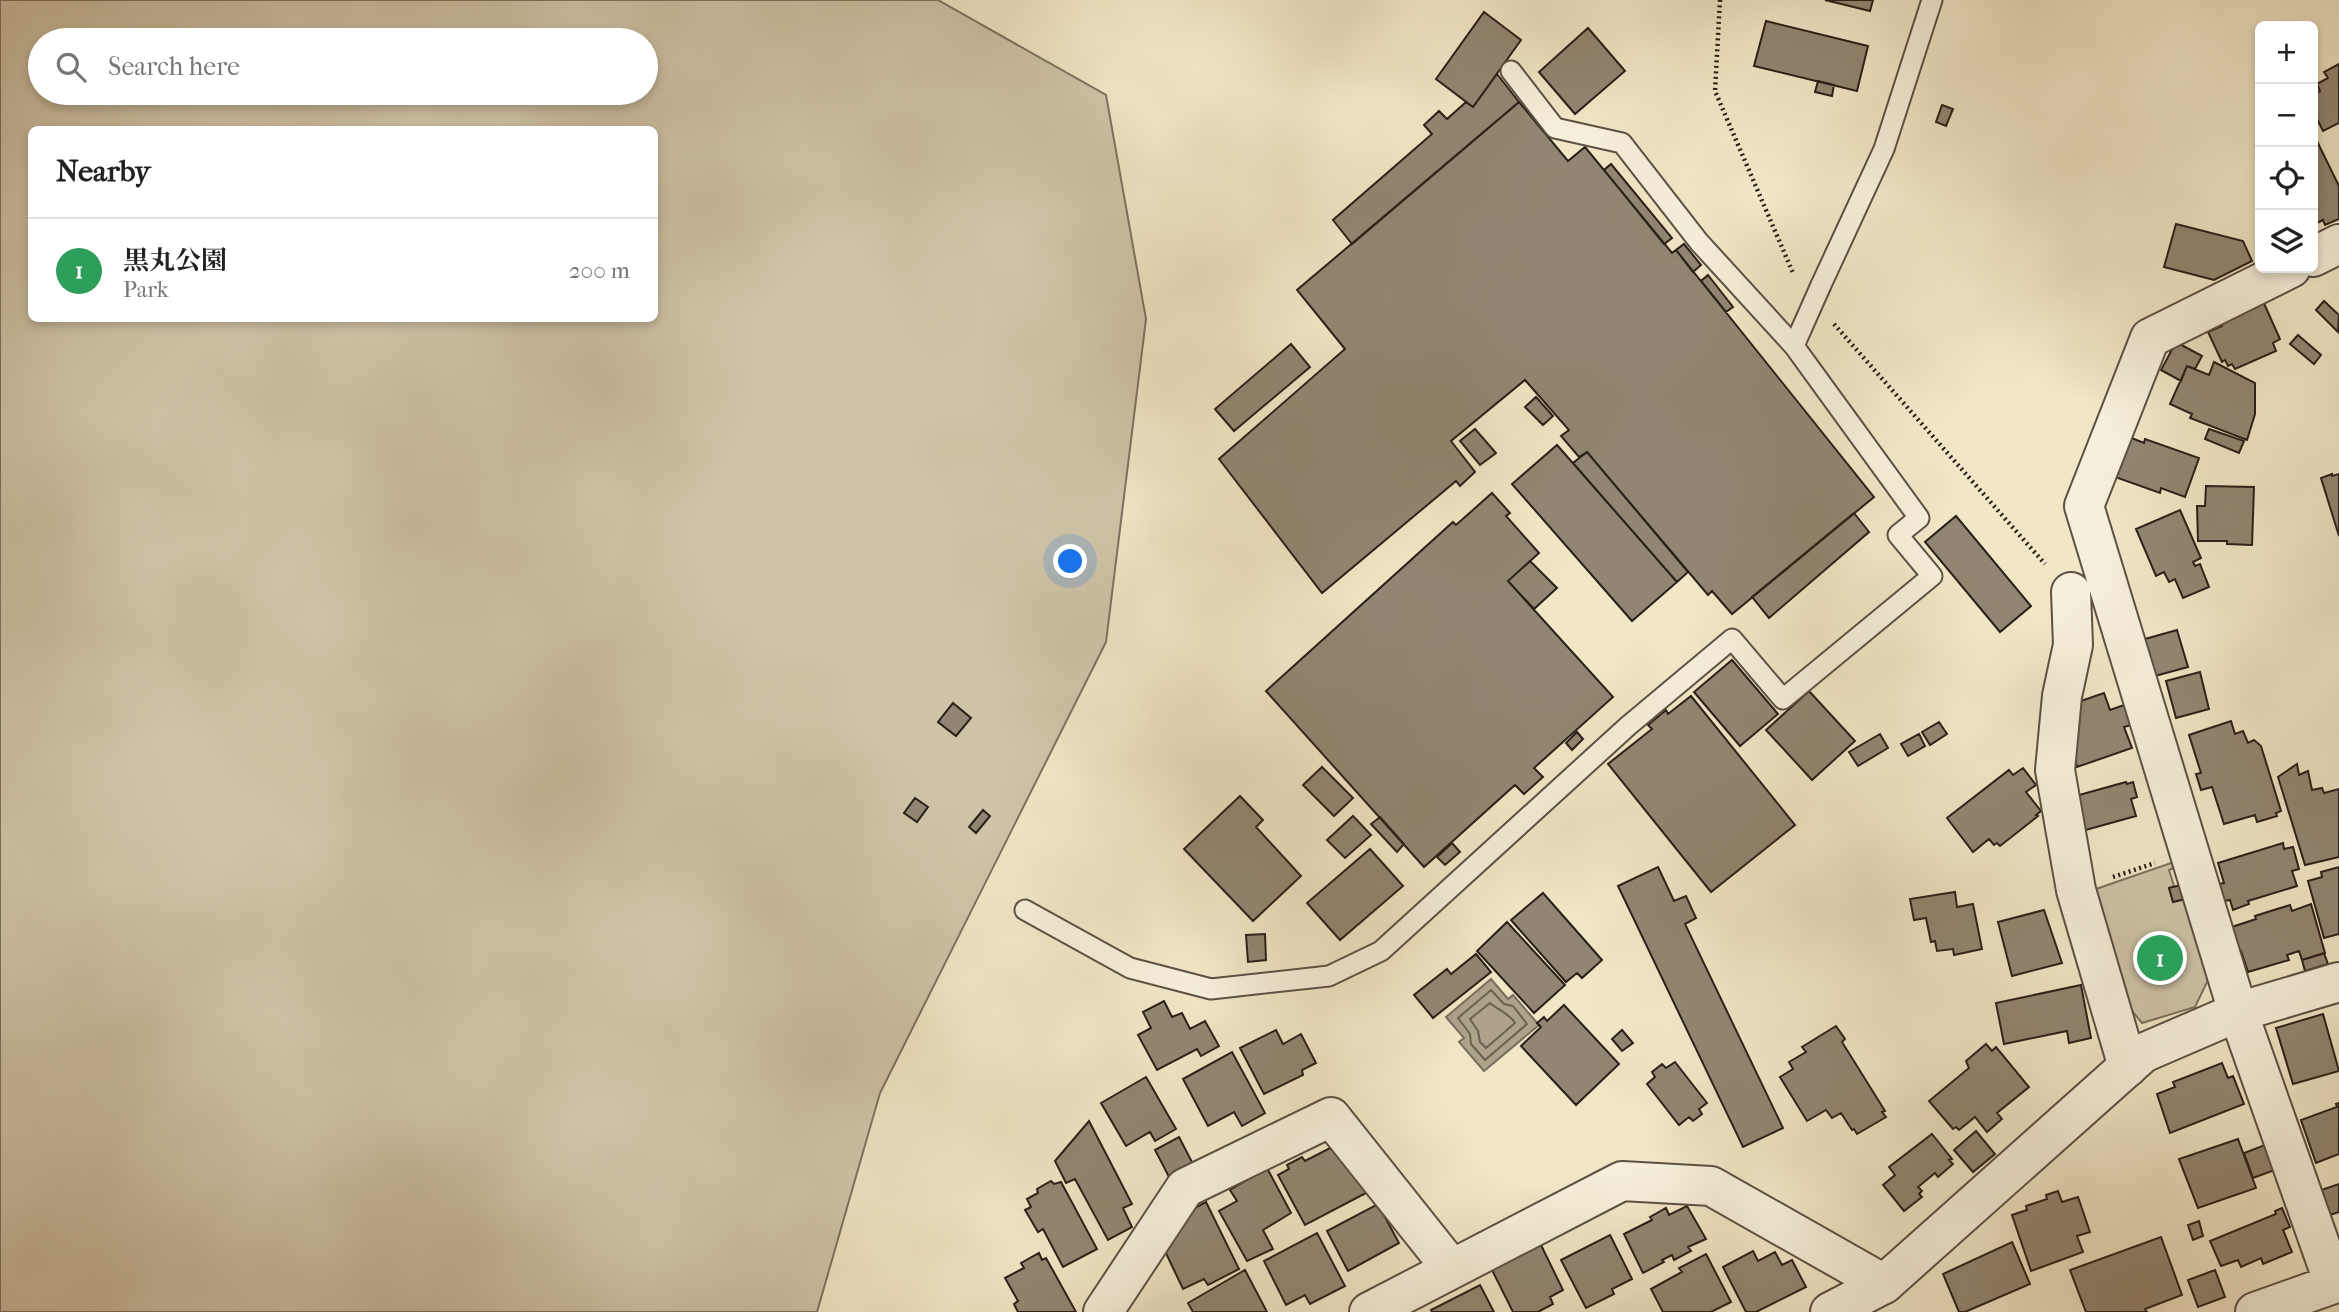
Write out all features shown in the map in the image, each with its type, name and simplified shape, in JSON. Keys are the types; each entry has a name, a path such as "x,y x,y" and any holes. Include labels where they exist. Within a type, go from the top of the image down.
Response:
{"street":[{"path":"2318,254 2339,244"},
{"path":"2255,1312 2337,1283 2238,1012 2084,506 2150,338 2281,273"},
{"path":"2071,592 2073,645 2062,696 2055,769 2076,890 2128,1067"},
{"path":"1830,1312 1889,1298 2143,1053 2238,1012 2339,982"},
{"path":"1102,1312 1185,1188 1331,1117 1452,1269"},
{"path":"1369,1312 1622,1181 1711,1186 1889,1298"}],"lane":[{"path":"1797,338 1884,149 1932,0"},
{"path":"1026,910 1130,968 1211,989 1329,976 1381,951 1628,726 1732,639 1783,699 1932,576 1898,534 1919,518 1797,338 1699,242 1622,144 1555,128 1511,71"}],"path":[{"path":"1720,0 1715,91 1791,271 1800,281"},
{"path":"1826,314 2071,592"},
{"path":"2076,890 2189,851"}],"shaded area":[{"path":"0,0 938,0 1106,95 1146,319 1106,642 880,1093 817,1312 0,1312"},
{"path":"2174,862 2176,867 2169,870 2174,886 2169,888 2173,902 2185,899 2209,978 2195,1007 2142,1023 2128,1006 2096,889"}],"water":[{"path":"1491,979 1508,999 1513,995 1539,1025 1484,1071 1459,1042 1464,1038 1446,1017"}],"building":[{"path":"1825,0 1873,0 1870,11"},
{"path":"1484,12 1521,40 1473,107 1436,79"},
{"path":"1766,21 1868,46 1857,91 1754,66"},
{"path":"1588,28 1625,71 1575,114 1539,72"},
{"path":"2339,64 2339,123 2323,131 2318,121 2318,83 2328,78 2324,72"},
{"path":"1497,74 1519,102 1352,244 1333,220 1432,134 1424,125 1439,111 1447,119 1466,102 1473,107"},
{"path":"1818,81 1834,85 1832,96 1815,92"},
{"path":"1519,102 1568,161 1585,147 1672,253 1676,250 1874,497 1732,614 1712,591 1708,595 1587,452 1579,457 1561,436 1569,430 1525,380 1451,441 1475,472 1460,486 1456,481 1322,593 1219,459 1345,349 1297,290"},
{"path":"1942,105 1953,109 1946,126 1936,122"},
{"path":"2318,143 2339,186 2339,219 2325,225 2323,220 2318,222"},
{"path":"1611,164 1672,238 1664,244 1604,170"},
{"path":"2176,224 2243,241 2252,261 2214,280 2164,267"},
{"path":"1684,244 1701,265 1693,272 1676,250"},
{"path":"1708,275 1733,307 1726,312 1701,281"},
{"path":"2262,299 2280,339 2273,343 2276,351 2235,369 2232,364 2228,366 2225,360 2222,362 2208,332 2222,326 2220,319"},
{"path":"2324,301 2339,315 2338,332 2316,310"},
{"path":"2298,335 2321,355 2314,364 2290,344"},
{"path":"2176,342 2202,356 2195,369 2187,366 2181,381 2161,370"},
{"path":"1291,344 1310,367 1234,431 1215,409"},
{"path":"2214,362 2255,383 2255,414 2247,440 2190,418 2192,414 2170,404 2187,366 2209,375"},
{"path":"1536,397 1553,416 1543,425 1525,407"},
{"path":"1475,429 1496,453 1480,465 1460,441"},
{"path":"2209,429 2244,441 2239,453 2205,439"},
{"path":"2129,437 2144,443 2145,439 2199,458 2185,497 2161,488 2160,493 2115,477"},
{"path":"1557,445 1677,582 1632,621 1512,484"},
{"path":"1587,452 1688,572 1677,582 1573,463"},
{"path":"2339,474 2339,536 2321,478"},
{"path":"2206,486 2254,487 2252,545 2227,544 2227,541 2198,541 2197,506 2205,506"},
{"path":"1492,493 1510,513 1506,516 1539,553 1508,581 1613,697 1534,768 1543,777 1524,794 1515,785 1424,867 1266,691 1453,522 1456,525"},
{"path":"2180,510 2201,558 2193,562 2195,566 2200,564 2209,587 2183,598 2175,579 2169,582 2164,572 2156,576 2136,529"},
{"path":"1854,513 1869,532 1769,618 1752,597"},
{"path":"1956,516 2031,606 2000,632 1925,542"},
{"path":"1530,561 1557,588 1534,609 1508,581"},
{"path":"2177,630 2188,667 2155,676 2145,639"},
{"path":"1732,660 1778,714 1740,746 1694,692"},
{"path":"2200,672 2209,709 2176,718 2166,681"},
{"path":"1809,691 1855,741 1812,780 1766,730"},
{"path":"2104,693 2110,710 2124,705 2131,725 2124,727 2132,748 2077,767 2069,736 2075,703"},
{"path":"1691,696 1795,825 1711,892 1608,764 1652,729 1648,725 1666,710 1668,714"},
{"path":"953,703 971,718 956,736 938,722"},
{"path":"2231,721 2235,734 2243,731 2248,743 2254,740 2261,746 2281,811 2276,813 2277,816 2257,822 2255,815 2224,824 2212,787 2201,790 2196,774 2201,773 2189,735"},
{"path":"1939,722 1947,734 1930,745 1922,732"},
{"path":"1577,732 1583,739 1572,750 1566,743"},
{"path":"1880,734 1888,748 1858,766 1849,752"},
{"path":"1919,734 1925,746 1908,756 1901,744"},
{"path":"2297,764 2299,775 2308,771 2312,790 2322,788 2324,793 2339,789 2339,857 2305,865 2278,777"},
{"path":"1322,767 1353,798 1334,816 1303,785"},
{"path":"2023,768 2036,785 2026,792 2041,811 2000,846 1997,843 1994,845 1989,839 1973,852 1947,818 2009,770 2013,775"},
{"path":"2133,782 2137,797 2131,799 2136,816 2082,831 2072,797"},
{"path":"1240,796 1263,820 1256,827 1301,876 1253,921 1184,849"},
{"path":"915,798 928,807 917,822 904,813"},
{"path":"983,810 990,816 976,833 969,827"},
{"path":"1353,816 1371,835 1345,858 1327,840"},
{"path":"1380,817 1404,844 1397,852 1371,824"},
{"path":"1452,843 1460,852 1445,865 1437,857"},
{"path":"2283,843 2284,849 2293,847 2299,869 2292,871 2297,886 2248,901 2249,904 2233,910 2230,900 2224,901 2219,884 2224,883 2218,863"},
{"path":"1370,849 1403,886 1340,940 1307,903"},
{"path":"1658,867 1674,901 1686,896 1696,918 1685,924 1783,1128 1743,1147 1618,886"},
{"path":"2339,867 2339,934 2324,938 2308,881 2322,877 2321,872"},
{"path":"2181,885 2185,899 2173,902 2169,888"},
{"path":"1955,892 1957,907 1973,904 1982,949 1954,955 1953,949 1937,951 1935,941 1931,942 1926,918 1914,920 1910,899"},
{"path":"1543,893 1602,960 1582,978 1577,973 1566,982 1511,920"},
{"path":"2311,904 2325,953 2302,960 2299,951 2287,955 2289,960 2248,972 2241,951 2237,952 2229,928 2290,905 2292,911"},
{"path":"2044,910 2062,963 2012,976 1998,922"},
{"path":"1507,922 1565,985 1534,1013 1477,951"},
{"path":"1265,934 1266,960 1248,962 1246,935"},
{"path":"2324,953 2328,964 2305,971 2302,960"},
{"path":"1476,954 1491,972 1433,1018 1414,995 1447,969 1451,974"},
{"path":"2081,985 2091,1038 2069,1043 2067,1031 2004,1044 1996,1003"},
{"path":"1164,1001 1172,1017 1182,1013 1190,1029 1205,1021 1219,1046 1201,1056 1197,1049 1157,1070 1138,1035 1151,1028 1143,1012"},
{"path":"1564,1005 1619,1064 1576,1105 1521,1046 1541,1027 1537,1023 1544,1017 1547,1021"},
{"path":"2323,1014 2339,1071 2293,1084 2276,1028"},
{"path":"1836,1026 1845,1039 1842,1042 1885,1111 1882,1112 1886,1117 1857,1134 1841,1113 1832,1118 1826,1110 1807,1121 1780,1077 1793,1069 1789,1062 1806,1052 1802,1047"},
{"path":"1276,1030 1283,1044 1301,1034 1316,1063 1302,1070 1303,1075 1264,1094 1240,1048"},
{"path":"1622,1030 1633,1043 1622,1051 1612,1039"},
{"path":"1986,1044 1992,1051 1996,1047 2029,1087 1997,1113 2002,1119 1987,1132 1975,1117 1959,1130 1956,1127 1953,1129 1929,1101 1969,1068 1966,1061"},
{"path":"1232,1052 1265,1113 1242,1126 1234,1112 1208,1126 1183,1079"},
{"path":"1675,1062 1707,1103 1699,1109 1702,1114 1693,1121 1689,1117 1679,1125 1647,1084 1655,1077 1652,1072 1662,1064 1666,1068"},
{"path":"2222,1063 2228,1078 2233,1076 2244,1104 2170,1133 2157,1094 2175,1087 2173,1082"},
{"path":"1146,1077 1176,1129 1155,1141 1150,1132 1126,1146 1101,1103"},
{"path":"2339,1103 2339,1154 2316,1163 2301,1120 2337,1107 2336,1104"},
{"path":"1089,1121 1132,1204 1123,1208 1132,1227 1108,1240 1075,1179 1066,1183 1055,1161"},
{"path":"1976,1131 1995,1154 1973,1172 1954,1150"},
{"path":"1932,1134 1953,1164 1938,1177 1935,1173 1918,1187 1922,1191 1919,1194 1922,1197 1904,1211 1883,1185 1895,1175 1889,1167"},
{"path":"1179,1137 1193,1164 1169,1177 1155,1150"},
{"path":"2238,1139 2256,1188 2198,1208 2179,1159"},
{"path":"2265,1145 2275,1170 2253,1178 2244,1153"},
{"path":"1334,1146 1349,1162 1366,1193 1305,1225 1278,1175 1289,1169 1287,1165 1302,1157 1305,1161"},
{"path":"1267,1168 1291,1213 1263,1230 1273,1249 1247,1261 1219,1211 1237,1201 1230,1190"},
{"path":"1051,1181 1054,1184 1061,1182 1097,1249 1063,1267 1043,1229 1038,1232 1025,1210 1031,1207 1027,1199"},
{"path":"2339,1184 2339,1212 2330,1215 2321,1190"},
{"path":"2058,1191 2062,1202 2078,1197 2090,1232 2077,1236 2083,1252 2031,1271 2012,1215 2027,1210 2026,1206 2047,1199 2046,1195"},
{"path":"1206,1202 1239,1269 1208,1285 1204,1279 1183,1289 1164,1249 1189,1211"},
{"path":"1378,1204 1399,1243 1348,1271 1327,1231"},
{"path":"1687,1206 1706,1239 1688,1247 1691,1251 1674,1260 1672,1255 1643,1273 1624,1234 1652,1220 1650,1217 1666,1208 1669,1215"},
{"path":"2282,1208 2290,1227 2283,1230 2292,1252 2263,1264 2261,1258 2241,1267 2238,1260 2221,1266 2210,1241 2276,1214 2275,1211"},
{"path":"2199,1221 2203,1236 2193,1240 2188,1225"},
{"path":"1317,1233 1345,1286 1310,1304 1305,1295 1286,1305 1264,1261"},
{"path":"1610,1235 1632,1279 1612,1289 1614,1294 1586,1308 1561,1260"},
{"path":"2161,1237 2182,1295 2145,1309 2147,1312 2086,1312 2070,1270"},
{"path":"2012,1242 2030,1284 1965,1312 1959,1312 1943,1274"},
{"path":"1540,1243 1563,1290 1550,1297 1553,1304 1538,1312 1513,1312 1491,1268"},
{"path":"1753,1251 1758,1261 1775,1252 1782,1265 1792,1260 1806,1287 1756,1312 1746,1312 1723,1267"},
{"path":"1039,1253 1042,1260 1046,1258 1076,1312 1018,1312 1014,1304 1018,1301 1005,1278 1024,1268 1021,1263"},
{"path":"1706,1254 1731,1302 1711,1312 1663,1312 1651,1289 1682,1272 1679,1268"},
{"path":"1245,1270 1267,1312 1193,1312 1188,1303"},
{"path":"2215,1270 2225,1297 2198,1307 2188,1280"},
{"path":"1480,1285 1494,1312 1432,1312 1431,1310"}],"place":[{"name":"黒丸公園","path":"2160,958"}]}
